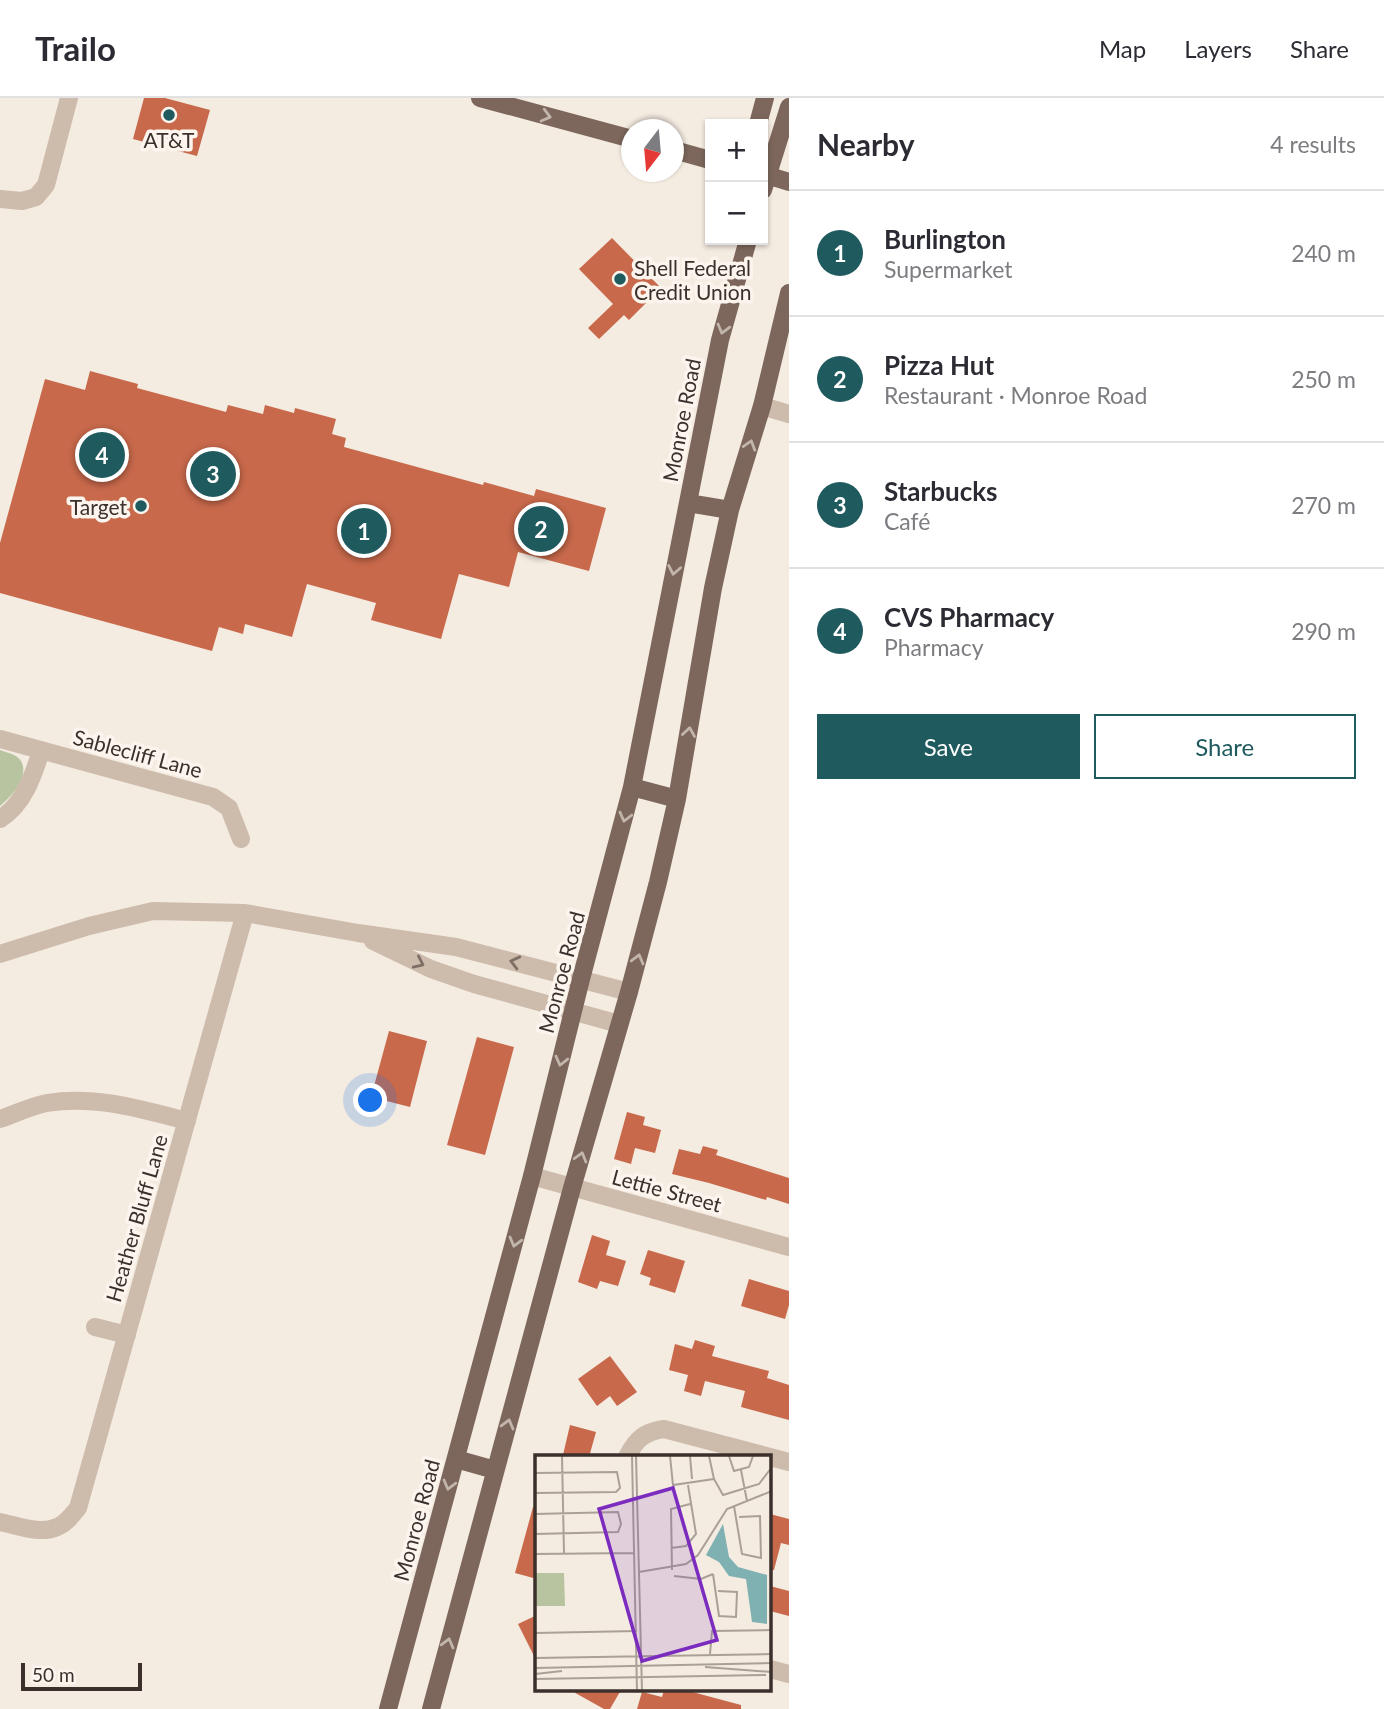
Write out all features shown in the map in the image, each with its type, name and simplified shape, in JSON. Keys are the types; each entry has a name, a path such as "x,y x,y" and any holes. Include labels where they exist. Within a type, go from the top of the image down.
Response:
{"main road":[{"path":"480,98 621,136"},
{"path":"759,119 765,98"},
{"path":"768,171 789,107"},
{"path":"684,153 705,159"},
{"path":"768,180 789,182"},
{"name":"Monroe Road","path":"388,1709 533,1176 632,787 720,340 747,245"},
{"path":"431,1709 658,882 677,799 713,588 730,510 762,406 789,293"},
{"path":"688,503 730,510"},
{"path":"632,787 677,799"},
{"path":"456,1459 495,1470"}],"street":[{"path":"0,199 22,201 36,197 46,185 69,98"},
{"path":"762,406 789,414"},
{"name":"Sablecliff Lane","path":"0,739 212,797 229,808 241,839"},
{"path":"0,819 9,813 23,795 41,751"},
{"path":"0,954 89,926 153,911 245,913 456,947 629,992"},
{"name":"Heather Bluff Lane","path":"0,1522 40,1530 57,1528 79,1508 245,913"},
{"path":"358,933 431,969 474,984 619,1024"},
{"path":"0,1119 43,1104 74,1100 137,1108 187,1121"},
{"name":"Lettie Street","path":"533,1176 789,1247"},
{"path":"95,1327 127,1335"},
{"path":"628,1455 633,1445 648,1432 664,1429 762,1455"},
{"path":"772,1458 789,1462"},
{"path":"772,1670 789,1674"}],"green space":[{"path":"0,750 21,761 23,774 18,786 0,806"}],"building":[{"path":"144,98 165,98 210,110 197,156 133,139"},
{"name":"Shell Federal Credit Union","path":"612,238 661,288 629,320 624,315 599,339 588,328 613,304 579,269"},
{"path":"90,371 138,384 137,388 226,412 228,405 263,414 265,405 294,413 295,408 336,419 332,434 346,438 344,447 483,485 484,482 534,496 536,489 606,508 589,571 518,552 509,587 459,574 441,639 371,620 376,603 307,584 292,637 245,624 243,634 219,627 212,651 0,593 0,543 45,379 85,390"},
{"path":"389,1031 427,1041 410,1107 371,1097"},
{"path":"477,1037 514,1047 485,1155 447,1145"},
{"path":"627,1112 645,1117 643,1125 661,1130 655,1153 635,1148 631,1164 614,1159"},
{"path":"703,1146 718,1150 716,1155 789,1178 789,1204 672,1174 679,1149 700,1154"},
{"path":"592,1235 610,1241 606,1255 626,1261 618,1286 600,1281 597,1289 578,1282"},
{"path":"648,1250 685,1261 675,1293 649,1285 651,1278 640,1274"},
{"path":"749,1279 789,1291 785,1319 741,1306"},
{"path":"695,1340 715,1346 712,1356 769,1371 767,1378 789,1385 789,1420 741,1407 745,1391 705,1381 701,1396 684,1391 688,1375 669,1370 675,1344 692,1349"},
{"path":"610,1356 637,1392 617,1406 610,1396 597,1406 578,1379"},
{"path":"570,1425 596,1432 590,1455 563,1455"},
{"path":"533,1507 535,1507 535,1578 515,1573"},
{"path":"772,1515 789,1519 789,1545 781,1543 774,1570"},
{"path":"772,1587 789,1591 789,1616 772,1612"},
{"path":"535,1616 535,1658 518,1624"},
{"path":"574,1692 620,1692 610,1709 604,1709"},
{"path":"642,1692 662,1697 663,1692 692,1692 741,1705 741,1709 637,1709"}],"place":[{"name":"AT&T","path":"169,115"},
{"name":"Shell Federal Credit Union","path":"620,279"},
{"name":"CVS Pharmacy","path":"102,455"},
{"name":"Starbucks","path":"213,474"},
{"name":"Target","path":"141,506"},
{"name":"Pizza Hut","path":"541,529"},
{"name":"Burlington","path":"364,531"}]}
